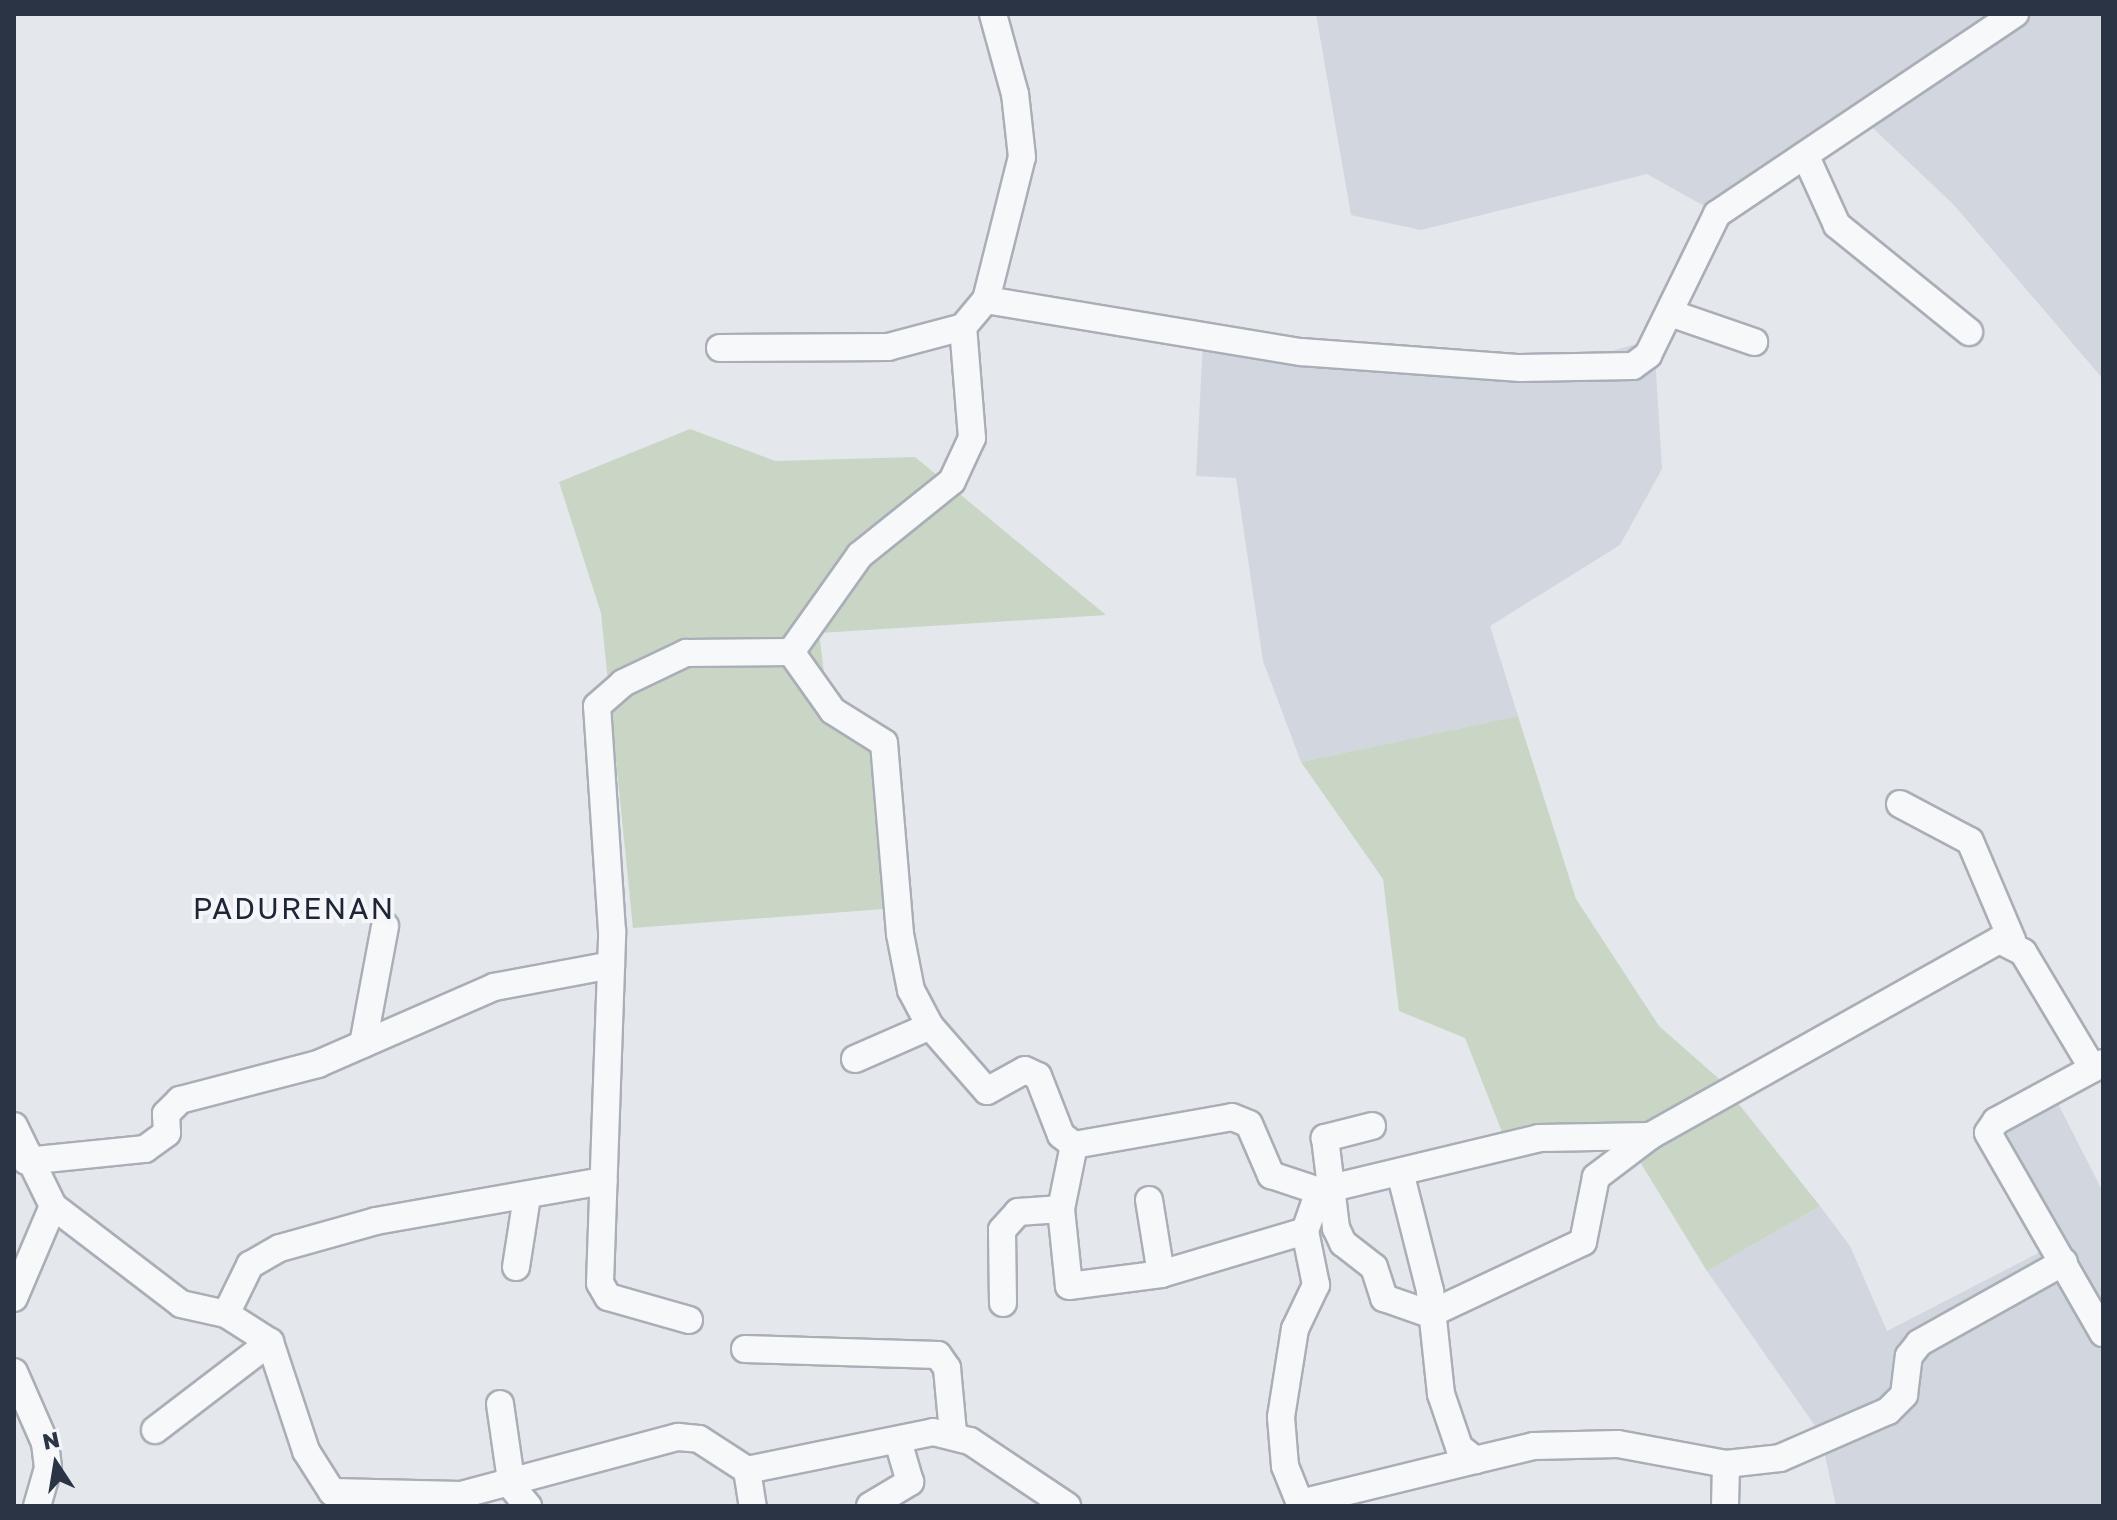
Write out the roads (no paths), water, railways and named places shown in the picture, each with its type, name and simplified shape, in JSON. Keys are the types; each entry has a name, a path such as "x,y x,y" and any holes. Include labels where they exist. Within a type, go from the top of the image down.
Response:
{"street":[{"path":"720,348 888,347 963,327 986,300 1022,157 1015,94 993,14"},
{"path":"986,300 1301,352 1520,368 1633,366 1648,355 1717,214 1807,159 2015,14"},
{"path":"1807,159 1837,225 1969,332"},
{"path":"1670,313 1754,342"},
{"path":"791,652 860,555 952,481 972,438 963,327"},
{"path":"689,1320 602,1291 611,965 600,700 686,653 791,652"},
{"path":"791,652 833,711 884,743 900,934 911,990 930,1026 987,1091 1022,1071 1038,1076 1061,1135 1074,1145 1232,1117 1249,1124 1271,1175 1325,1190 1401,1176 1539,1138 1650,1136"},
{"path":"1900,804 1970,841 2012,940 2098,1066 1996,1121 1988,1133 2103,1333"},
{"path":"363,1044 385,926"},
{"path":"1372,1126 1325,1138 1325,1190 1343,1243 1374,1267 1384,1298 1430,1314 1583,1242 1596,1177 1650,1136 1979,948 2012,940"},
{"path":"20,1166 145,1149 167,1133 166,1114 180,1100 318,1064 494,987 611,965"},
{"path":"855,1059 930,1026"},
{"path":"14,1126 20,1166 46,1197 173,1300 226,1314 270,1342 319,1478 332,1492 352,1497 410,1502 520,1496 678,1437 699,1439 747,1470 953,1433 1067,1506"},
{"path":"1074,1145 1061,1209 1066,1284 1161,1274 1305,1231"},
{"path":"1401,1176 1450,1423 1459,1447 1475,1460"},
{"path":"226,1314 250,1265 280,1248 376,1221 527,1197 604,1181"},
{"path":"1325,1190 1305,1231 1317,1274 1295,1329 1281,1434 1301,1505 1534,1446 1618,1444 1726,1464 1780,1458 1888,1411 1904,1395 1909,1356 1919,1343 2064,1262"},
{"path":"14,1298 46,1197"},
{"path":"516,1267 527,1197"},
{"path":"1149,1200 1161,1274"},
{"path":"1003,1303 1002,1230 1018,1212 1061,1209"},
{"path":"155,1430 270,1342"},
{"path":"745,1349 938,1355 947,1368 953,1433"},
{"path":"14,1372 45,1443 48,1468 37,1506"},
{"path":"500,1404 520,1496"},
{"path":"870,1506 910,1482 898,1441"},
{"path":"1725,1506 1726,1464"},
{"path":"747,1470 753,1506"}],"district":[{"name":"PADURENAN","path":"294,908"}]}
